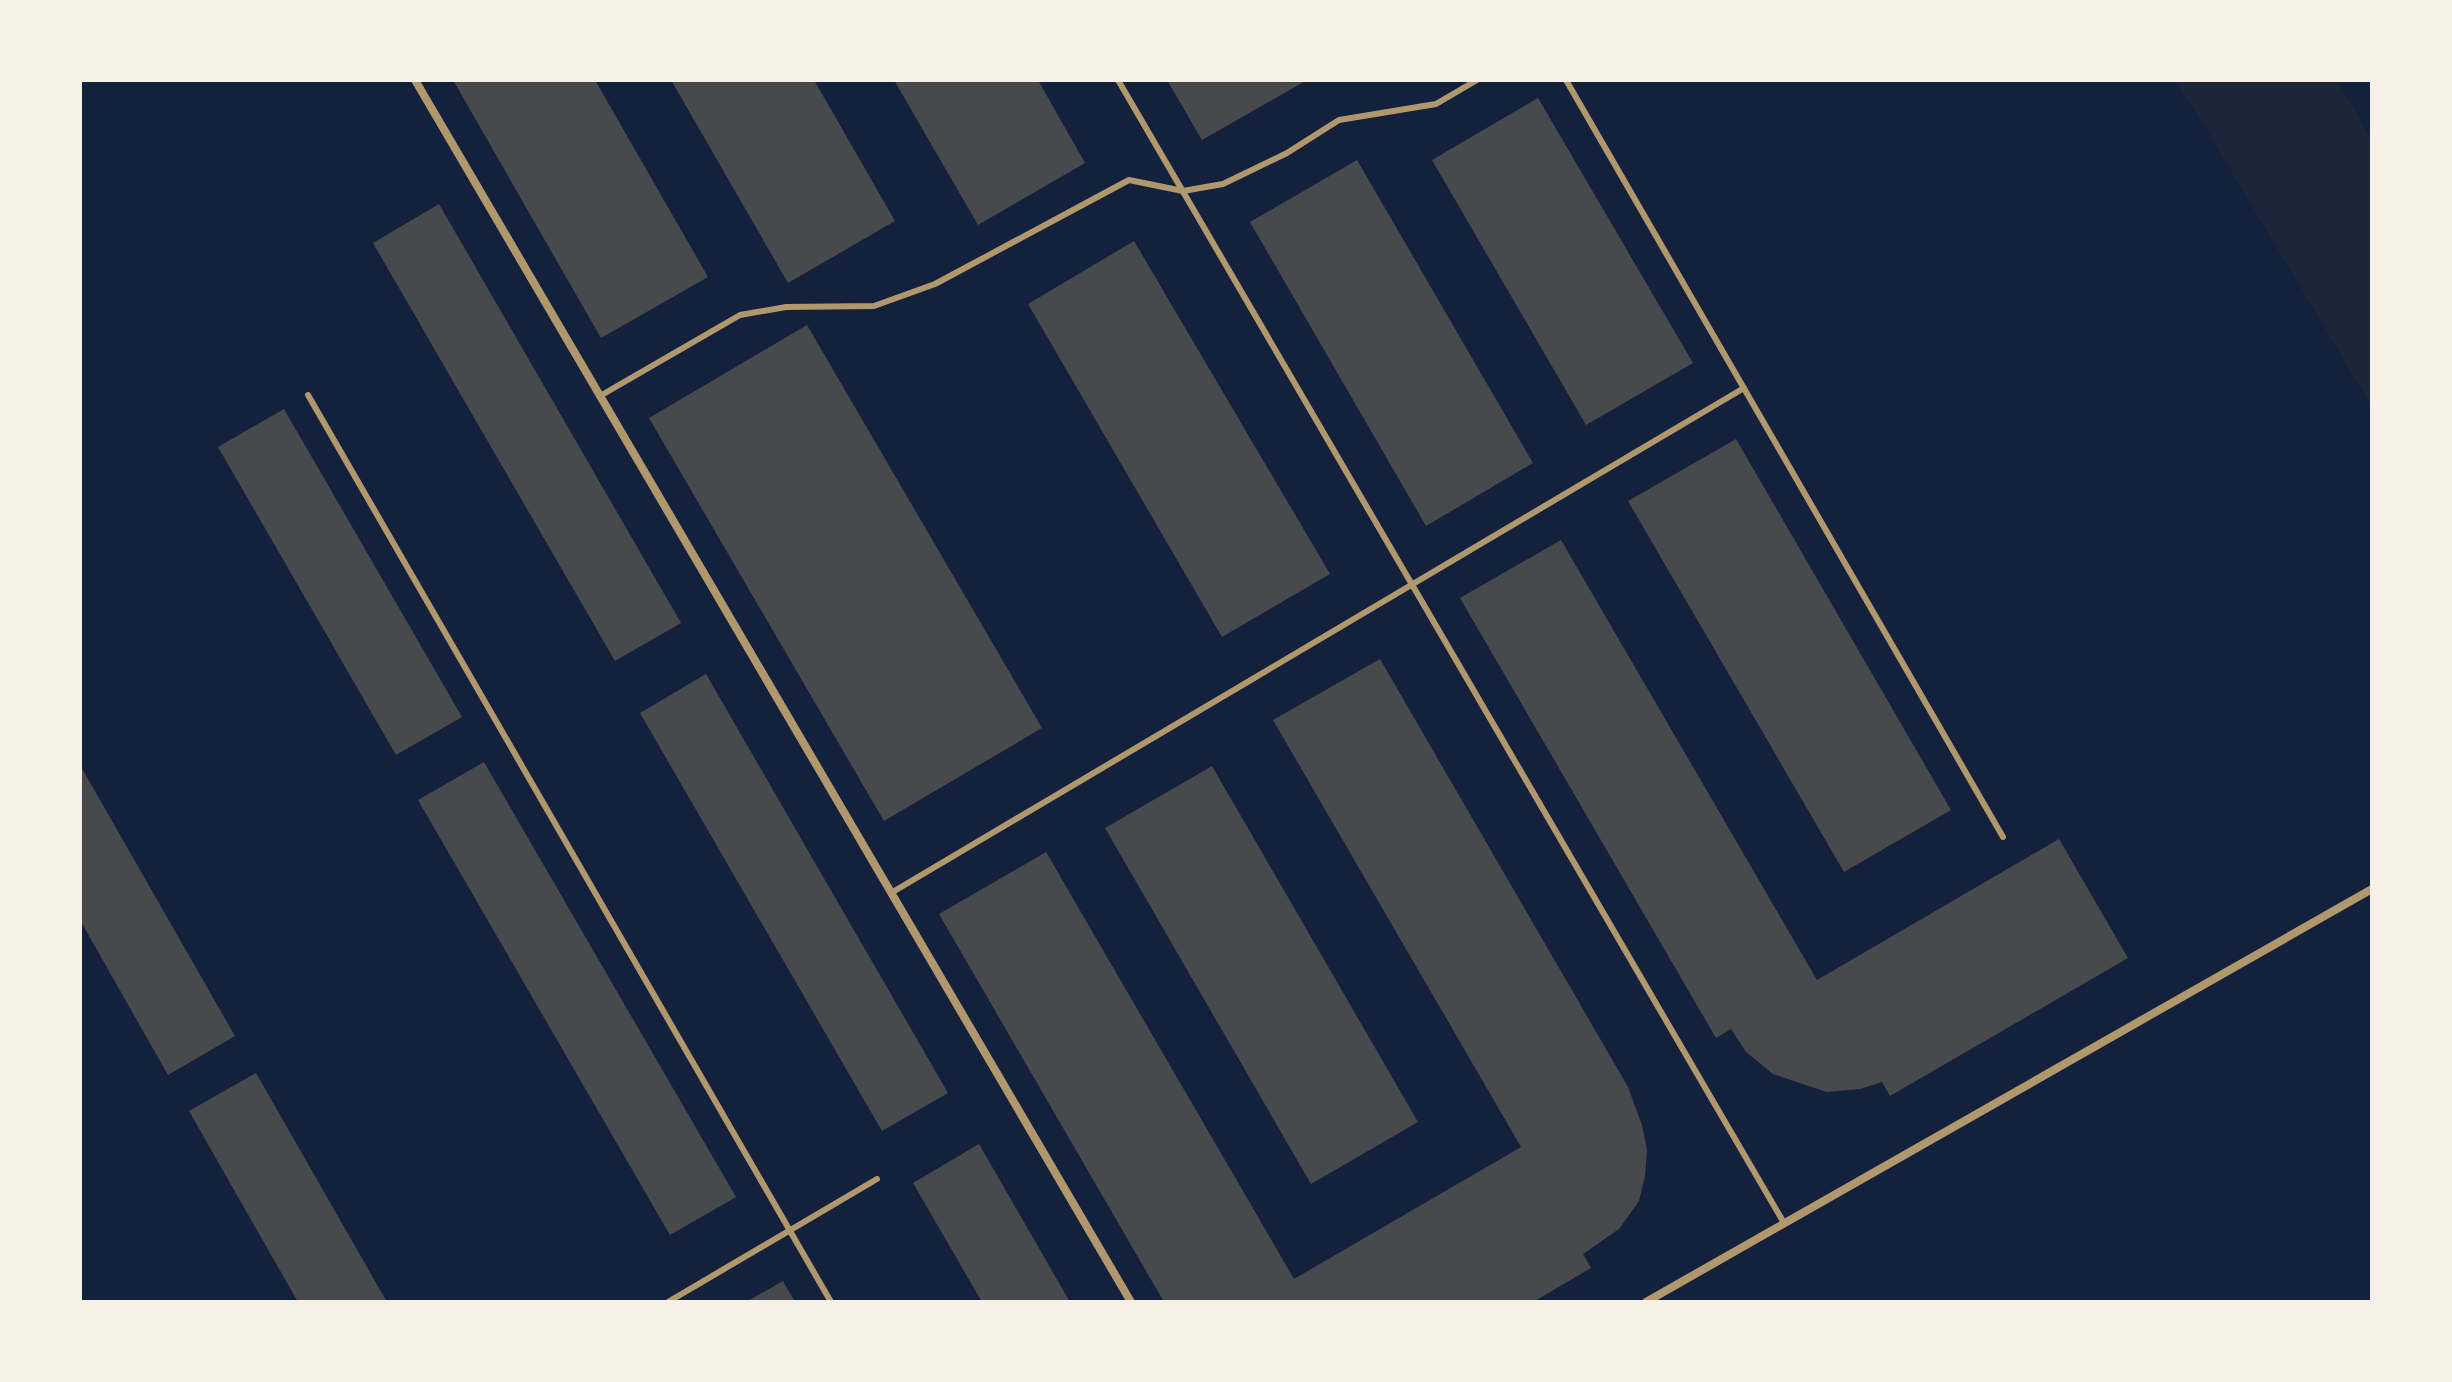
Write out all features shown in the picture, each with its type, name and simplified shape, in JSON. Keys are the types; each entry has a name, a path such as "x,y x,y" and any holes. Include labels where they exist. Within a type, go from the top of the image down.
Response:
{"street":[{"path":"415,80 1131,1302"},
{"path":"1646,1302 2372,889"}],"lane":[{"path":"1118,80 1784,1223"},
{"path":"600,396 740,315 786,307 874,306 935,284 1129,180 1183,191 1223,184 1287,153 1339,120 1436,104 1477,80"},
{"path":"1566,80 2003,837"},
{"path":"891,893 1744,388"},
{"path":"308,395 831,1302"},
{"path":"668,1302 877,1179"}],"shaded area":[{"path":"2174,80 2337,80 2372,140 2372,407 2196,112"}],"building":[{"path":"453,80 595,80 708,277 601,338"},
{"path":"671,80 814,80 895,221 788,283"},
{"path":"894,80 1038,80 1085,163 978,225"},
{"path":"1167,80 1307,80 1202,140"},
{"path":"1538,98 1693,363 1586,425 1432,160"},
{"path":"1357,160 1533,463 1426,526 1250,222"},
{"path":"439,204 681,623 615,661 373,243"},
{"path":"1134,241 1330,574 1222,637 1028,304"},
{"path":"807,325 1042,728 884,821 649,418"},
{"path":"284,409 462,717 396,755 218,447"},
{"path":"1736,439 1951,810 1844,872 1628,501"},
{"path":"1561,540 1817,980 2059,839 2128,958 1890,1096 1882,1082 1860,1089 1827,1092 1773,1074 1746,1052 1731,1029 1716,1038 1460,598"},
{"path":"1380,659 1628,1087 1642,1125 1647,1150 1639,1201 1619,1229 1583,1254 1591,1268 1533,1302 1164,1302 939,914 1046,852 1294,1279 1521,1147 1273,720"},
{"path":"706,674 948,1093 882,1131 640,713"},
{"path":"484,762 736,1197 670,1235 418,800"},
{"path":"80,765 235,1036 168,1075 80,920"},
{"path":"1212,766 1418,1122 1311,1184 1105,828"},
{"path":"256,1073 387,1302 298,1302 189,1111"},
{"path":"979,1144 1070,1302 982,1302 913,1183"},
{"path":"783,1281 795,1302 746,1302"}]}
